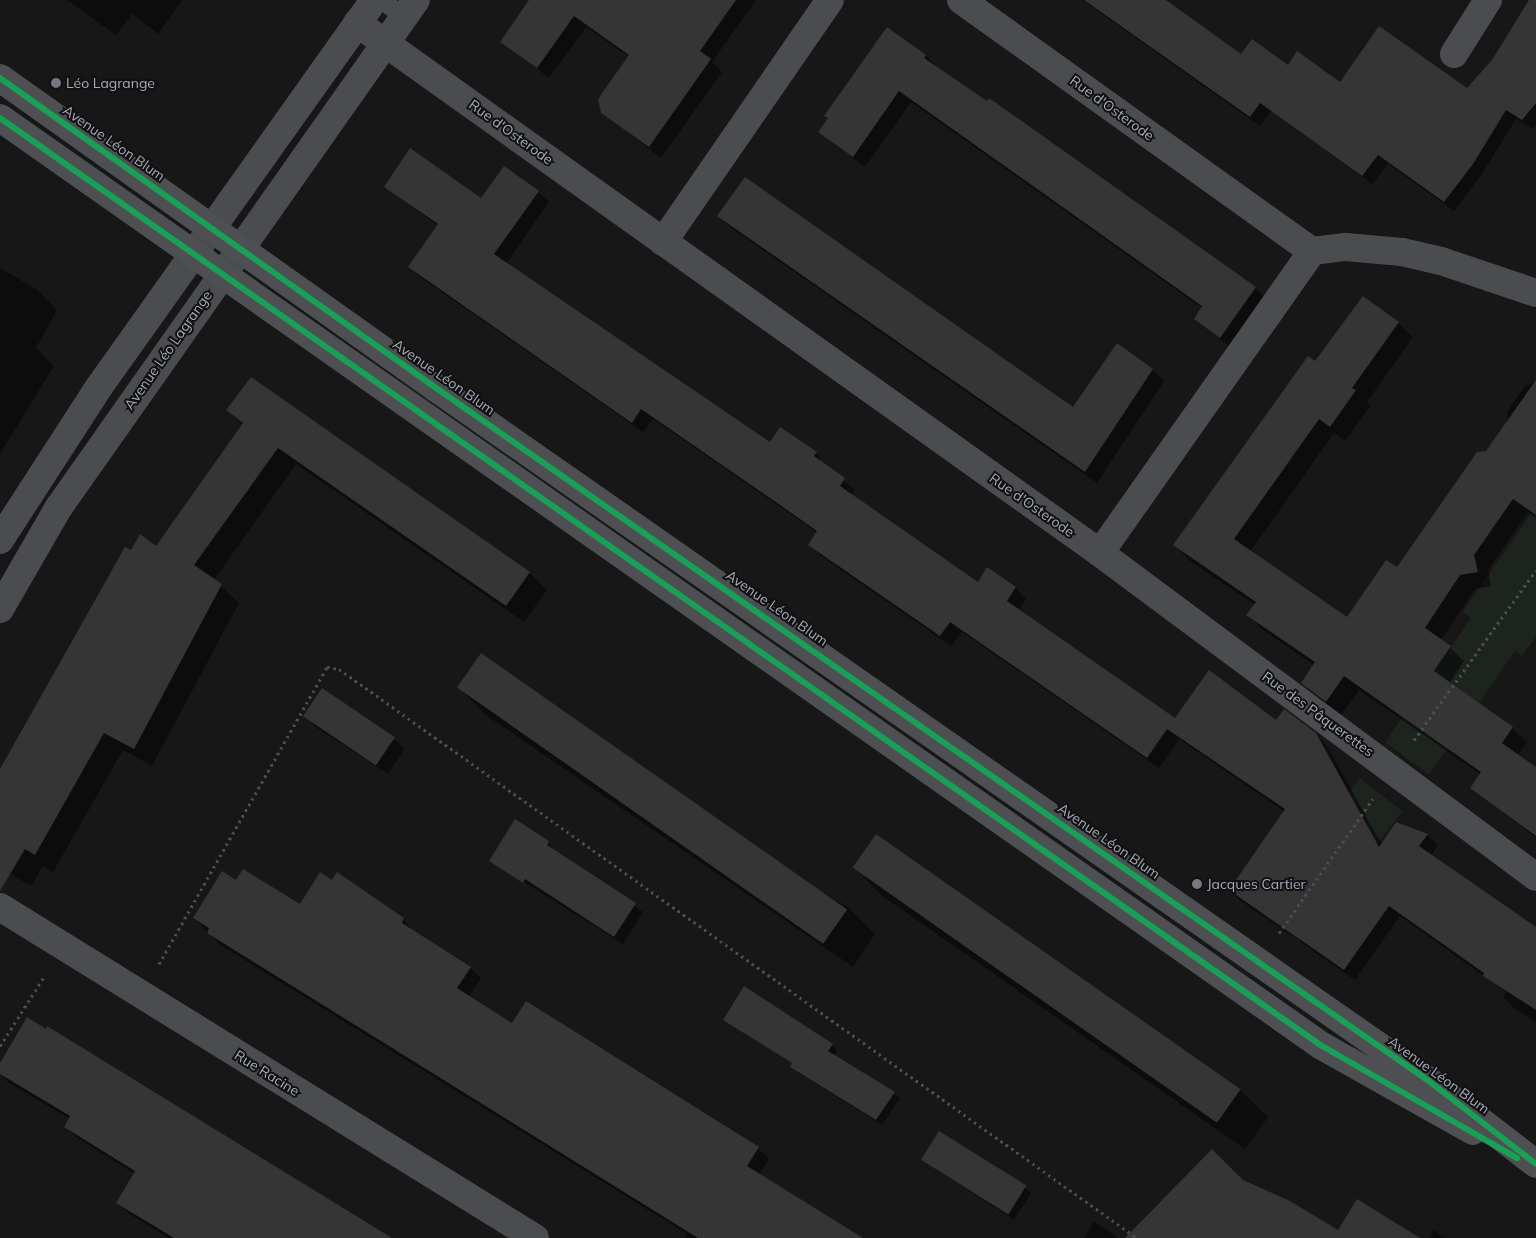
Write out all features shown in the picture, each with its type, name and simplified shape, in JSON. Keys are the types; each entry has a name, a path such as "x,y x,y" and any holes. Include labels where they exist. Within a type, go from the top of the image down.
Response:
{"main road":[{"name":"Avenue Léon Blum","path":"0,78 239,249 1430,1082 1536,1164"},
{"name":"Avenue Léon Blum","path":"0,118 222,274 301,333 1322,1046 1536,1169"}],"street":[{"path":"0,540 66,436 210,228 374,0"},
{"path":"663,242 830,0"},
{"name":"Rue d'Osterode","path":"961,0 1312,251"},
{"path":"1454,54 1488,0"},
{"name":"Avenue Léo Lagrange","path":"0,609 59,507 410,8"},
{"name":"Rue d'Osterode","path":"357,23 1100,553"},
{"path":"1100,553 1312,251 1346,247 1402,252 1441,261 1536,293"},
{"name":"Rue des Pâquerettes","path":"1100,553 1536,877"},
{"name":"Rue Racine","path":"0,907 535,1238"}],"lane":[{"path":"381,0 410,8"}],"path":[{"path":"141,995 327,668 339,669 1137,1238"},
{"path":"0,1046 64,947"}],"shaded area":[{"path":"1536,507 1536,637 1522,656 1515,651 1429,775 1385,742 1471,618 1462,612"},
{"path":"1360,778 1403,811 1300,943 1257,910"}],"building":[{"path":"529,0 736,0 700,51 711,59 649,147 601,113 598,99 629,55 574,16 537,68 500,42"},
{"path":"1084,0 1166,0 1241,54 1252,39 1288,65 1297,51 1340,82 1379,26 1467,88 1492,60 1529,0 1536,0 1536,103 1522,120 1506,110 1473,164 1444,202 1378,155 1362,176 1260,103 1250,117"},
{"path":"887,27 926,55 924,58 987,101 989,98 1256,287 1220,338 1194,319 1202,306 899,91 853,157 818,132 828,118 824,116"},
{"path":"410,148 481,198 504,166 539,191 494,254 770,442 780,427 817,452 814,456 845,478 840,486 978,582 987,567 1016,587 1007,601 1175,718 1209,670 1276,720 1284,709 1316,733 1379,847 1396,822 1428,834 1419,846 1536,927 1536,1010 1483,976 1484,973 1389,906 1344,970 1229,890 1285,809 1167,729 1147,758 950,622 940,636 808,545 817,531 780,505 641,409 632,423 408,267 438,224 384,187"},
{"path":"745,177 1073,407 1117,343 1153,369 1085,472 717,216"},
{"path":"1363,296 1399,322 1352,388 1356,390 1330,427 1319,419 1234,539 1347,617 1386,560 1397,567 1477,452 1486,451 1536,380 1536,515 1513,499 1474,555 1478,572 1460,575 1425,628 1451,646 1434,671 1513,727 1502,743 1536,767 1536,836 1470,788 1481,772 1344,676 1326,702 1301,683 1315,662 1246,615 1256,602 1173,545 1308,356 1315,361"},
{"path":"251,377 530,572 506,606 278,448 194,565 222,584 134,749 104,733 35,855 25,849 0,891 0,769 125,547 131,550 140,534 156,546 243,423 226,410"},
{"path":"481,653 847,909 823,944 457,687"},
{"path":"322,688 395,737 376,765 303,716"},
{"path":"515,819 549,841 547,845 636,903 614,937 525,879 523,883 489,861"},
{"path":"876,834 1241,1089 1217,1123 852,868"},
{"path":"243,869 300,904 320,872 332,880 337,872 404,918 402,923 471,967 457,988 512,1023 526,1001 759,1147 747,1166 863,1238 698,1238 207,933 209,928 193,918 222,871 236,880"},
{"path":"744,986 833,1044 828,1051 895,1092 876,1120 790,1067 792,1063 723,1020"},
{"path":"27,1017 46,1029 47,1026 392,1238 174,1238 116,1203 135,1171 64,1127 70,1116 0,1074 0,1063"},
{"path":"939,1131 1026,1186 1008,1214 921,1160"},
{"path":"1212,1149 1243,1180 1290,1201 1338,1230 1357,1199 1420,1238 1125,1238"}],"cycle path":[{"path":"0,78 436,388 1430,1082 1536,1164"},
{"path":"0,118 1322,1046 1517,1158"}],"place":[{"name":"Léo Lagrange","path":"56,83"},
{"name":"Jacques Cartier","path":"1197,884"}]}
